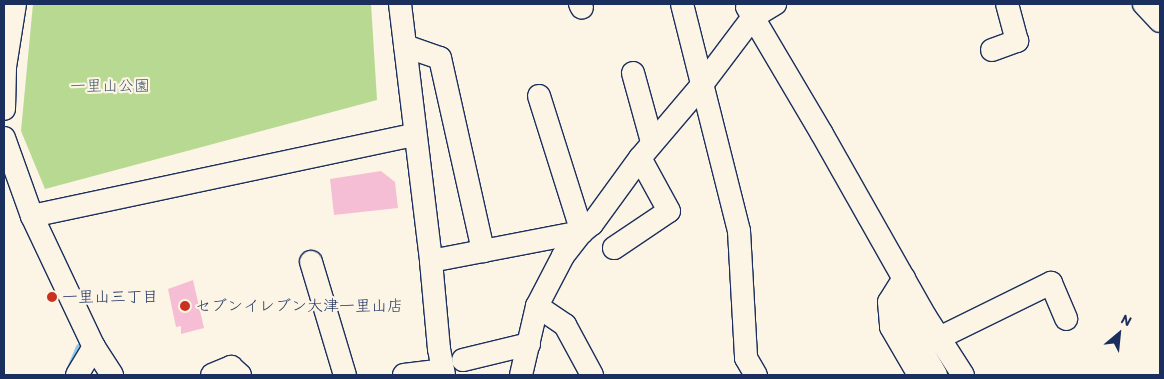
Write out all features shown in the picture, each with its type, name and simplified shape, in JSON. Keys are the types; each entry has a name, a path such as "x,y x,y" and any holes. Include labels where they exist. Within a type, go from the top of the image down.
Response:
{"street":[{"path":"4,109 4,83 15,4"},
{"path":"400,4 414,135 431,261 450,368"},
{"path":"682,4 701,86 739,231 746,358 756,375"},
{"path":"521,375 537,306 563,256 582,232 592,224 646,150 701,86 749,10 775,4"},
{"path":"992,50 1017,41 1007,4"},
{"path":"1144,4 1160,21"},
{"path":"749,10 939,338 963,375"},
{"path":"404,46 440,58 483,251"},
{"path":"614,248 669,211 646,150 633,73"},
{"path":"539,96 582,232"},
{"path":"32,216 414,135"},
{"path":"4,138 32,216 94,348 112,375"},
{"path":"431,261 582,232"},
{"path":"310,262 345,375"},
{"path":"904,278 908,324 936,375"},
{"path":"904,278 889,302 891,326 919,375"},
{"path":"939,338 1051,283 1066,319"},
{"path":"537,306 565,325 592,375"},
{"path":"404,375 450,368 529,344"},
{"path":"77,375 94,348"},
{"path":"212,375 231,367 240,375"}],"green space":[{"name":"一里山公園","path":"33,4 371,4 377,100 45,189 21,131"}],"building":[{"path":"381,171 395,182 398,208 334,215 330,179"},
{"name":"セブンイレブン大津一里山店","path":"193,280 204,328 181,334 181,326 176,327 168,289"}],"waterway":[{"path":"68,370 78,346"}],"place":[{"name":"一里山三丁目","path":"52,297"},
{"name":"セブンイレブン大津一里山店","path":"185,306"}]}
